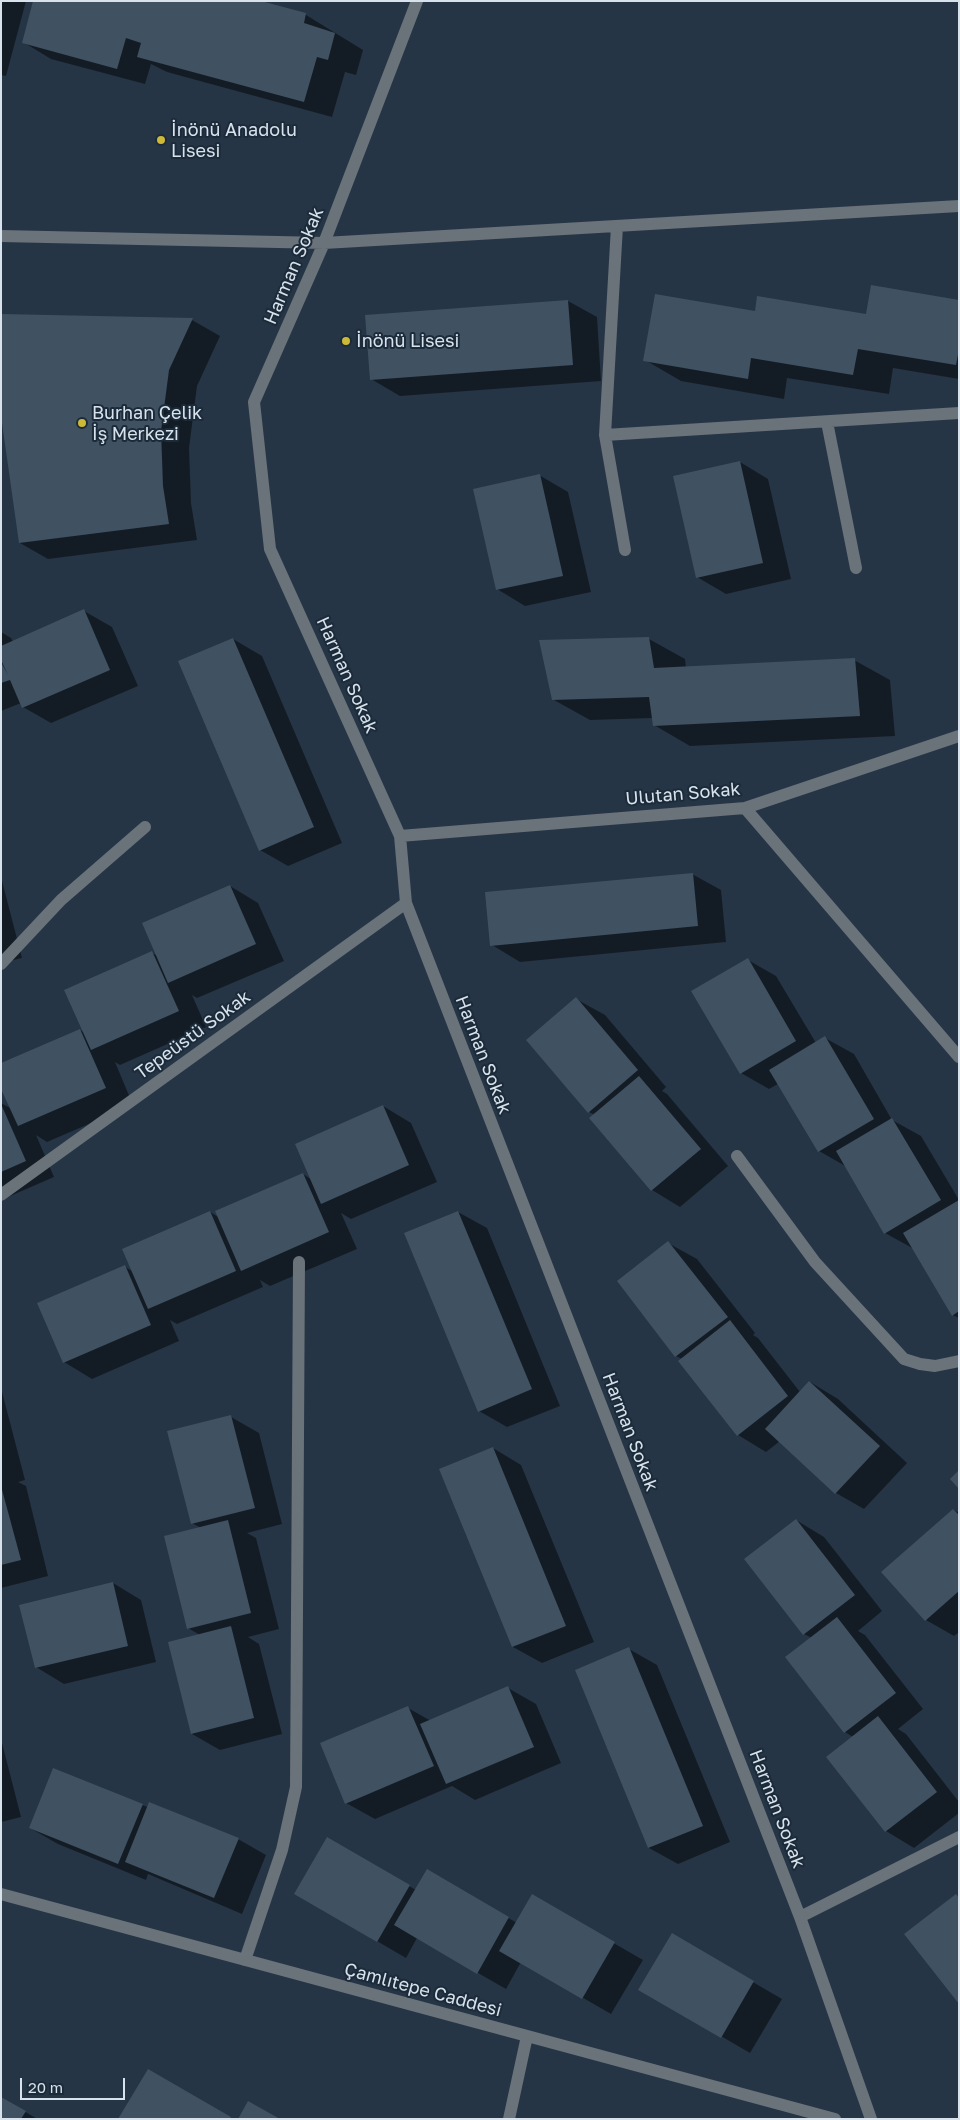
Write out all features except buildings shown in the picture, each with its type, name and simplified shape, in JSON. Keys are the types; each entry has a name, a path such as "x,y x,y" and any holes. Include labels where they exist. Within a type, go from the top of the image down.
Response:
{"street":[{"name":"Harman Sokak","path":"417,1 324,244 254,402 270,549 400,836 406,904 800,1918 871,2119"},
{"path":"1,236 324,244 959,206"},
{"path":"617,226 605,435 625,550"},
{"path":"605,435 959,413"},
{"path":"827,422 856,568"},
{"name":"Ulutan Sokak","path":"400,836 745,808 959,736"},
{"path":"745,808 959,1057"},
{"path":"1,964 61,900 145,827"},
{"name":"Tepeüstü Sokak","path":"1,1195 406,904"},
{"path":"737,1156 815,1262 904,1359 935,1366 959,1361"},
{"path":"245,1960 282,1850 296,1787 299,1262"},
{"path":"800,1918 959,1837"},
{"name":"Çamlıtepe Caddesi","path":"1,1894 835,2119"},
{"path":"509,2119 526,2036"}],"place":[{"name":"İnönü Anadolu Lisesi","path":"161,140"},
{"name":"İnönü Lisesi","path":"346,341"},
{"name":"Burhan Çelik İş Merkezi","path":"82,423"}]}
